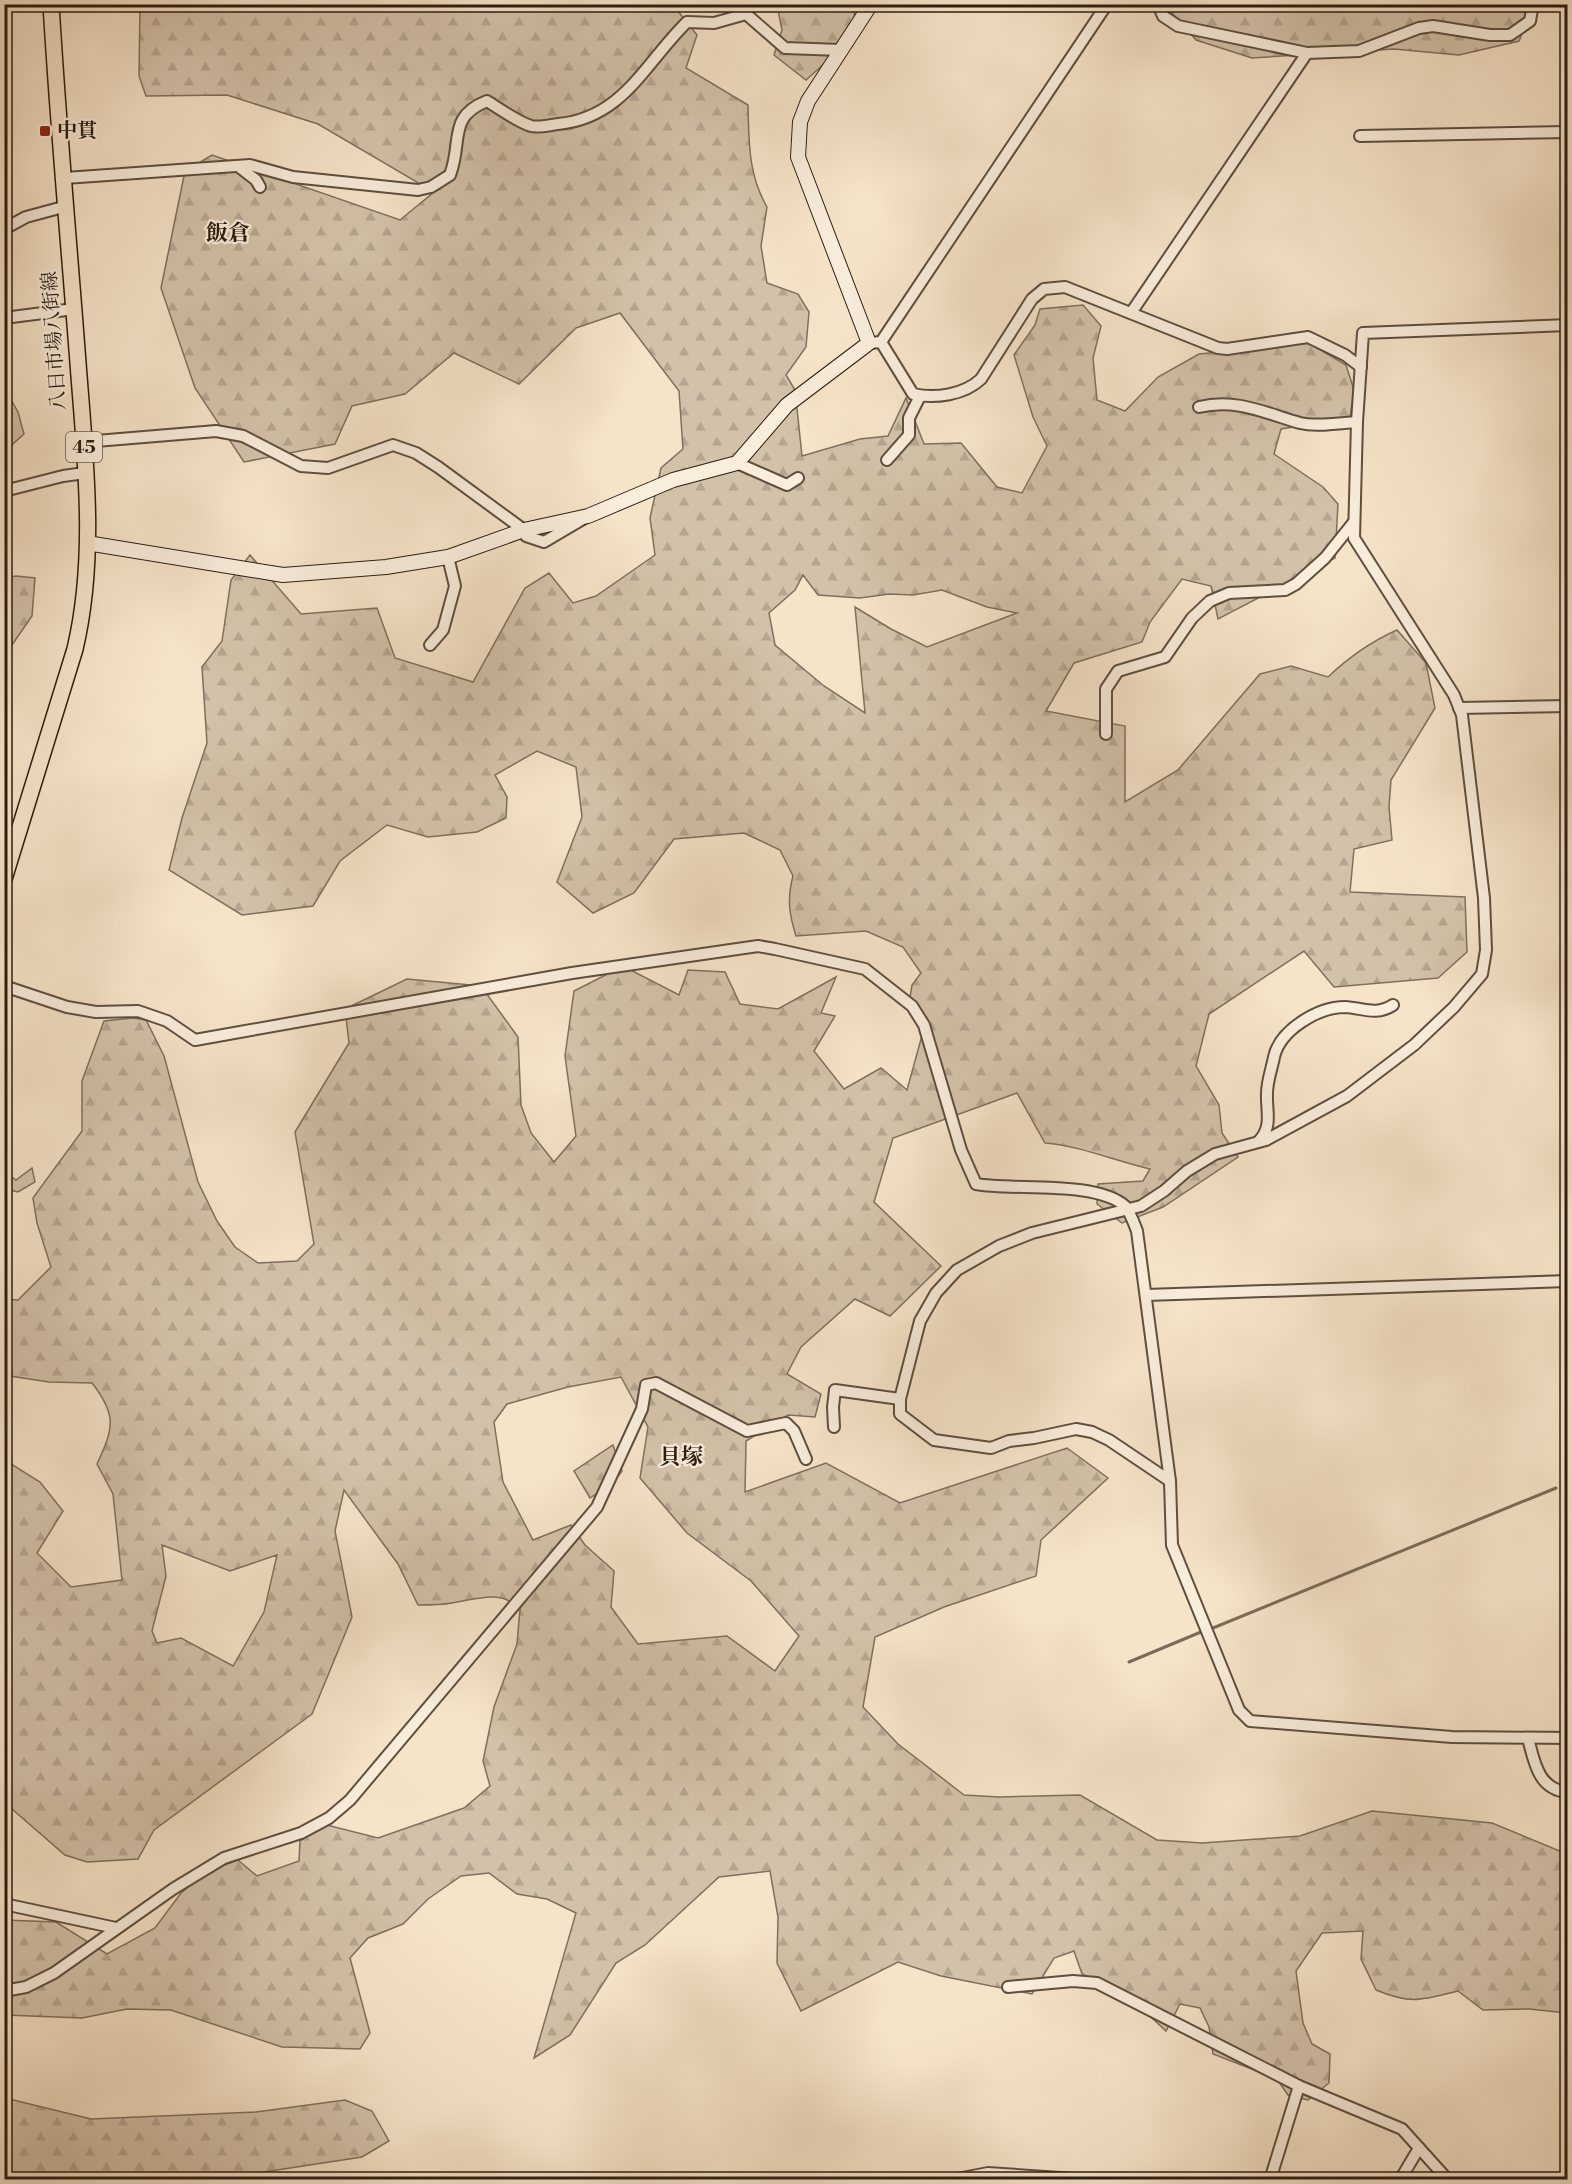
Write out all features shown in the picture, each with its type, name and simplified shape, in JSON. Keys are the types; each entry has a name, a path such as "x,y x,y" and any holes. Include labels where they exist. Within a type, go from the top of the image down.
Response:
{"main road":[{"name":"八日市場八街線","path":"4,879 81,626 87,543 84,442 51,4"}],"street":[{"path":"871,4 808,101 800,122 798,157 875,343 913,394 920,396 970,389 981,379 1032,299 1044,289 1065,287 1218,348 1227,349 1308,337 1345,355 1361,368"},
{"path":"87,543 283,575 386,567 448,557 524,530 588,516 673,480 737,463 787,405 875,343 1107,4"},
{"path":"1158,4 1163,16 1178,26 1307,54 1359,51 1419,28 1433,26 1490,35 1510,35 1530,21 1533,4"},
{"path":"65,178 250,165 293,177 418,190 432,187 450,175 461,117 472,107 487,101 532,127 566,123 596,114 618,102 639,79 665,44 687,22 714,23 746,14 786,48 842,50"},
{"path":"1131,313 1307,54"},
{"path":"1360,136 1568,132"},
{"path":"238,166 256,180 260,187"},
{"path":"4,229 26,218 67,206"},
{"path":"4,318 74,309"},
{"path":"1170,1481 1109,1440 1076,1429 1009,1441 991,1448 934,1440 900,1414 900,1400 920,1321 936,1293 957,1270 999,1246 1032,1233 1126,1207 1141,1206 1164,1191 1187,1171 1215,1154 1266,1140 1368,1081 1414,1046 1454,1007 1482,974 1486,951 1484,898 1459,708 1454,695 1354,537 1357,422 1363,333 1568,325"},
{"path":"887,460 909,435 909,418 920,396"},
{"path":"1199,407 1218,402 1235,403 1301,423 1357,422"},
{"path":"84,442 216,431 243,436 301,466 328,468 393,445 416,453 438,467 524,530"},
{"path":"737,463 787,485 798,478"},
{"path":"4,491 63,476 85,473"},
{"path":"1106,734 1106,689 1118,671 1165,657 1192,618 1210,602 1229,593 1285,590 1296,584 1325,558 1353,524"},
{"path":"430,645 443,630 455,585 448,557"},
{"path":"1459,708 1568,706"},
{"path":"4,986 67,1007 96,1012 138,1011 167,1021 195,1040 572,973 758,946 815,956 865,969 912,1006 924,1025 961,1150 976,1184 1067,1189 1112,1198 1126,1207 1137,1231 1146,1295 1170,1481 1172,1545 1239,1710 1250,1721 1452,1737 1568,1738"},
{"path":"1259,1141 1266,1134 1269,1118 1267,1093 1276,1048 1286,1034 1317,1015 1340,1008 1374,1012 1383,1011 1393,1005"},
{"path":"1146,1295 1568,1281"},
{"path":"4,1991 26,1987 54,1973 116,1928 224,1858 301,1833 329,1818 350,1800 597,1507 642,1409 646,1385 656,1383 747,1431 786,1423 794,1431 806,1459"},
{"path":"834,1427 835,1390 900,1400"},
{"path":"1528,1738 1536,1768 1545,1783 1558,1791 1568,1792"},
{"path":"4,1904 116,1928"},
{"path":"1008,1987 1072,1981 1097,1983 1299,2086 1402,2129 1448,2180"},
{"path":"1270,2180 1299,2086"},
{"path":"1400,2180 1419,2148"},
{"path":"952,2180 988,2173 1089,2180"}],"green space":[{"path":"1168,4 1534,5 1519,41 1459,55 1394,49 1252,58 1196,40 1166,6"},
{"path":"140,5 673,5 697,35 686,68 748,105 749,145 753,170 767,207 761,246 767,283 798,294 809,312 806,347 786,375 795,390 802,456 860,439 888,436 906,398 924,444 961,443 997,487 1022,493 1047,446 1033,417 1014,355 1035,325 1040,309 1083,305 1101,326 1093,358 1097,400 1125,411 1158,377 1199,354 1309,343 1346,365 1354,390 1350,418 1281,429 1274,454 1323,487 1338,504 1335,558 1218,619 1211,586 1182,579 1150,622 1142,642 1074,663 1046,711 1125,726 1125,802 1178,770 1260,674 1291,666 1328,677 1360,650 1397,630 1426,663 1435,708 1391,780 1389,807 1392,840 1354,849 1350,892 1465,897 1467,952 1438,978 1334,987 1304,951 1209,1014 1196,1066 1219,1105 1222,1133 1238,1157 1163,1207 1122,1223 1097,1204 1098,1184 1143,1181 1150,1169 1085,1150 1045,1143 1017,1093 893,1138 874,1202 941,1266 890,1316 855,1299 801,1347 787,1374 821,1394 815,1417 788,1415 746,1441 745,1492 826,1463 900,1503 1067,1448 1108,1478 1041,1540 1036,1576 944,1607 875,1637 863,1707 898,1744 964,1795 999,1797 1080,1795 1157,1840 1202,1843 1300,1836 1372,1811 1492,1823 1567,1854 1567,2013 1529,2009 1483,2010 1458,1991 1417,1999 1388,1995 1376,1990 1361,1959 1363,1931 1322,1933 1296,1971 1303,2023 1312,2044 1330,2054 1329,2083 1308,2100 1288,2095 1277,2079 1213,2054 1209,2027 1200,2008 1180,2004 1166,2031 1126,1994 1082,1974 1074,1951 1054,1958 1032,1994 941,1976 898,1962 801,2011 777,1963 778,1917 770,1871 719,1877 645,1945 616,1963 570,2035 534,2058 576,1913 547,1899 517,1894 489,1873 461,1876 428,1899 403,1924 368,1938 350,1958 370,2033 360,2049 282,2047 171,2010 127,2009 82,2018 5,2015 5,1920 56,1922 107,1954 155,1928 181,1893 208,1871 238,1860 257,1876 299,1861 300,1841 323,1824 378,1838 464,1808 490,1786 483,1761 494,1707 517,1644 520,1609 505,1599 488,1597 444,1604 418,1605 398,1564 344,1490 335,1531 352,1617 312,1714 154,1830 138,1859 87,1862 65,1855 5,1803 4,1697 11,1680 4,1618 5,1460 40,1482 63,1511 37,1553 71,1587 122,1580 113,1494 97,1464 109,1432 109,1414 106,1405 92,1383 49,1382 4,1375 5,1299 18,1300 51,1267 37,1223 33,1198 82,1131 82,1081 104,1021 133,1018 146,1020 164,1056 198,1182 217,1221 235,1247 258,1263 297,1261 314,1244 295,1132 349,1043 345,1009 407,979 481,986 518,1037 521,1105 531,1133 554,1162 576,1136 565,1056 574,991 623,966 679,995 688,970 725,972 740,1004 778,1009 836,977 821,1013 835,1016 814,1051 844,1089 881,1068 907,1090 923,1032 908,1010 912,985 921,973 903,947 866,931 796,936 790,906 793,876 780,850 744,833 674,839 634,893 593,913 557,882 582,817 576,767 537,751 495,775 507,797 506,818 477,832 428,837 387,825 340,861 313,906 242,915 169,870 182,818 207,743 202,667 222,641 231,580 250,555 301,614 377,608 395,658 473,682 525,588 549,573 573,603 596,596 655,555 650,518 661,468 683,449 679,391 620,313 576,328 519,384 454,353 405,394 352,406 335,444 244,462 195,388 161,288 185,171 212,155 400,220 434,192 318,124 227,95 146,96 139,76","holes":["803,575 818,595 860,598 889,594 913,595 942,590 987,607 1017,613 927,647 855,607 865,713 824,686 775,645 769,613 795,590","621,1377 648,1427 640,1478 687,1533 751,1581 799,1636 775,1671 727,1636 638,1644 611,1607 614,1571 585,1545 571,1525 533,1540 503,1482 494,1422 507,1404 568,1387","162,1545 230,1571 277,1555 264,1612 233,1666 181,1638 157,1643 152,1631 166,1576"]},
{"path":"777,5 855,5 853,38 806,80 774,55 782,30"},
{"path":"5,389 18,412 24,434 5,451"},
{"path":"16,576 35,578 32,616 5,655 5,578"},
{"path":"32,1168 35,1182 18,1192 5,1189 5,1172 16,1180"},
{"path":"613,1445 622,1471 614,1482 590,1498 574,1471"},
{"path":"5,2098 91,2119 256,2112 345,2100 372,2111 389,2141 362,2157 224,2178 5,2179"}],"waterway":[{"path":"1213,1628 1556,1488"},
{"path":"1129,1662 1201,1632"}],"place":[{"name":"中貫","path":"45,131"}],"district":[{"name":"飯倉","path":"228,233"},
{"name":"貝塚","path":"681,1457"}]}
